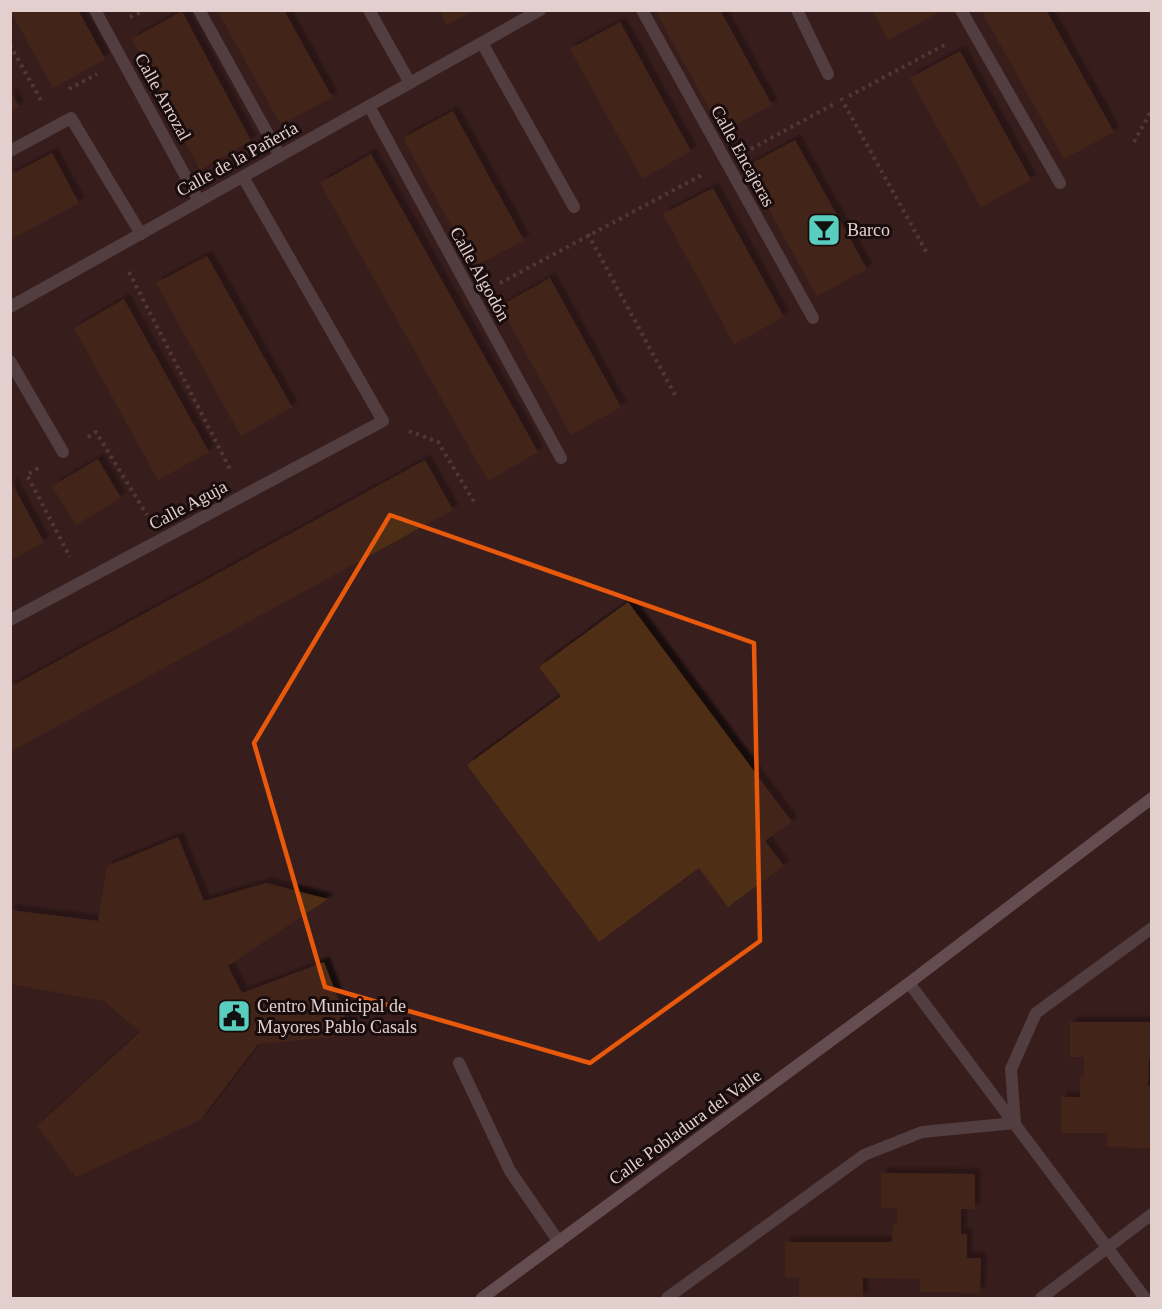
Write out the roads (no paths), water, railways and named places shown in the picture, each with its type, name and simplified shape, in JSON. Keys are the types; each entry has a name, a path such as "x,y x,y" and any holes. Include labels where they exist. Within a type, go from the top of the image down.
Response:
{"street":[{"name":"Calle Arrozal","path":"95,10 199,201"},
{"path":"199,10 280,156"},
{"path":"369,10 410,83"},
{"name":"Calle Encajeras","path":"642,10 813,318"},
{"path":"797,10 828,74"},
{"path":"961,10 1060,183"},
{"name":"Calle de la Pañería","path":"10,307 537,11"},
{"path":"482,43 574,207"},
{"name":"Calle Algodón","path":"369,106 561,458"},
{"path":"10,151 71,118 141,234"},
{"name":"Calle Aguja","path":"10,620 383,421 243,177"},
{"path":"10,362 63,452"},
{"name":"Calle Pobladura del Valle","path":"482,1299 909,983 1152,798"},
{"path":"1015,1123 1011,1069 1036,1013 1152,928"},
{"path":"909,983 1145,1299"},
{"path":"459,1063 510,1171 559,1242"},
{"path":"667,1299 864,1155 921,1132 1015,1123"},
{"path":"1041,1299 1152,1214"}],"place":[{"name":"Barco","path":"824,230"},
{"name":"Centro Municipal de Mayores Pablo Casals","path":"234,1016"}]}
